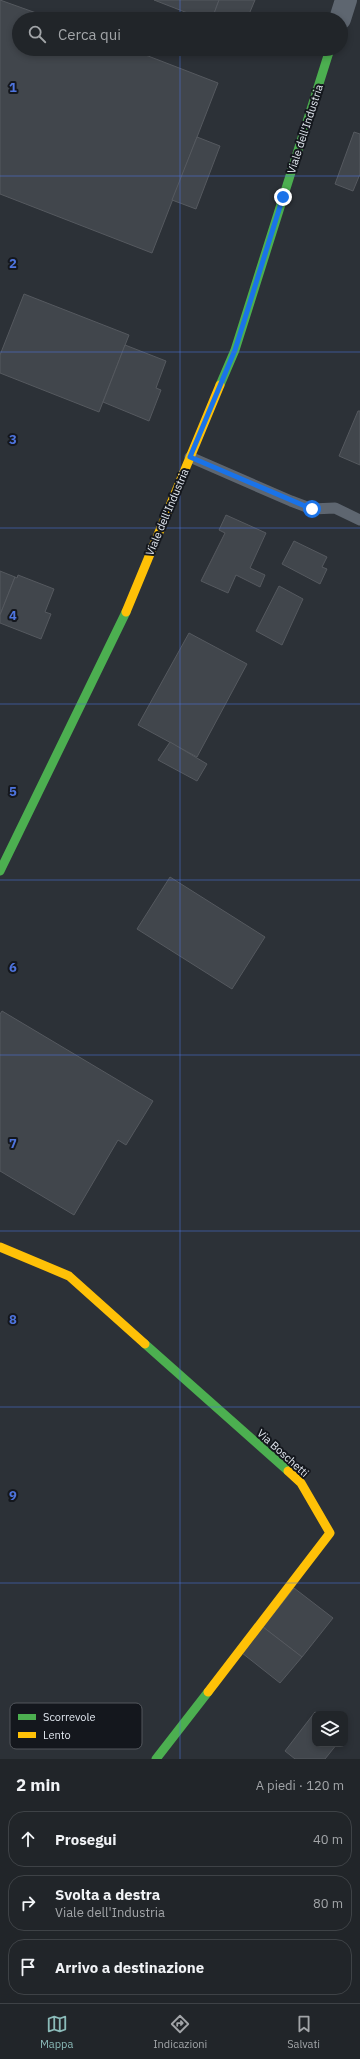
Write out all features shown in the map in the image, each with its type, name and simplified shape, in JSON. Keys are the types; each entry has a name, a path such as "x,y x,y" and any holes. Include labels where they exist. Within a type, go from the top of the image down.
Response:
{"street":[{"path":"342,12 346,0"},
{"name":"Viale dell'Industria","path":"0,871 122,620 235,350 328,56"},
{"name":"Via Boschetti","path":"0,1247 69,1276 301,1483 330,1533 156,1759"}],"lane":[{"path":"190,457 312,509 335,508 360,520"}],"building":[{"path":"0,0 33,12 12,12 12,56 148,56 218,83 152,253 0,194"},
{"path":"154,0 219,0 215,12 185,12"},
{"path":"219,0 255,0 250,12 215,12"},
{"path":"354,132 360,134 360,174 353,191 335,184"},
{"path":"197,137 220,146 196,209 172,200"},
{"path":"24,294 129,335 99,412 0,373 0,355"},
{"path":"125,345 166,361 156,388 161,390 149,421 103,402"},
{"path":"358,411 360,411 360,465 339,456"},
{"path":"226,515 266,533 250,568 265,575 260,587 236,575 228,593 201,581 225,533 219,530"},
{"path":"294,541 327,557 322,567 327,569 320,584 282,564"},
{"path":"0,571 15,577 0,615"},
{"path":"18,575 54,589 45,612 51,614 41,639 0,623 0,615 15,577 17,578"},
{"path":"279,586 303,599 282,645 256,631"},
{"path":"189,633 247,664 197,757 138,725"},
{"path":"170,742 207,764 197,781 158,760"},
{"path":"170,877 265,937 232,989 137,929"},
{"path":"2,1011 153,1101 126,1145 118,1140 74,1215 0,1171 0,1014"},
{"path":"294,1588 333,1618 302,1657 263,1627"},
{"path":"263,1627 302,1657 280,1683 242,1653"},
{"path":"312,1716 312,1747 335,1747 325,1759 295,1759 285,1751"}],"traffic: fast":[{"path":"220,385 235,350 328,56"},
{"path":"0,871 126,612"},
{"path":"145,1344 288,1471"},
{"path":"156,1759 208,1692"}],"traffic: slow":[{"path":"126,612 220,385"},
{"path":"0,1247 69,1276 145,1344"},
{"path":"208,1692 330,1533 301,1483 288,1471"}],"route":[{"path":"283,197 235,350 190,457 312,509"}]}
